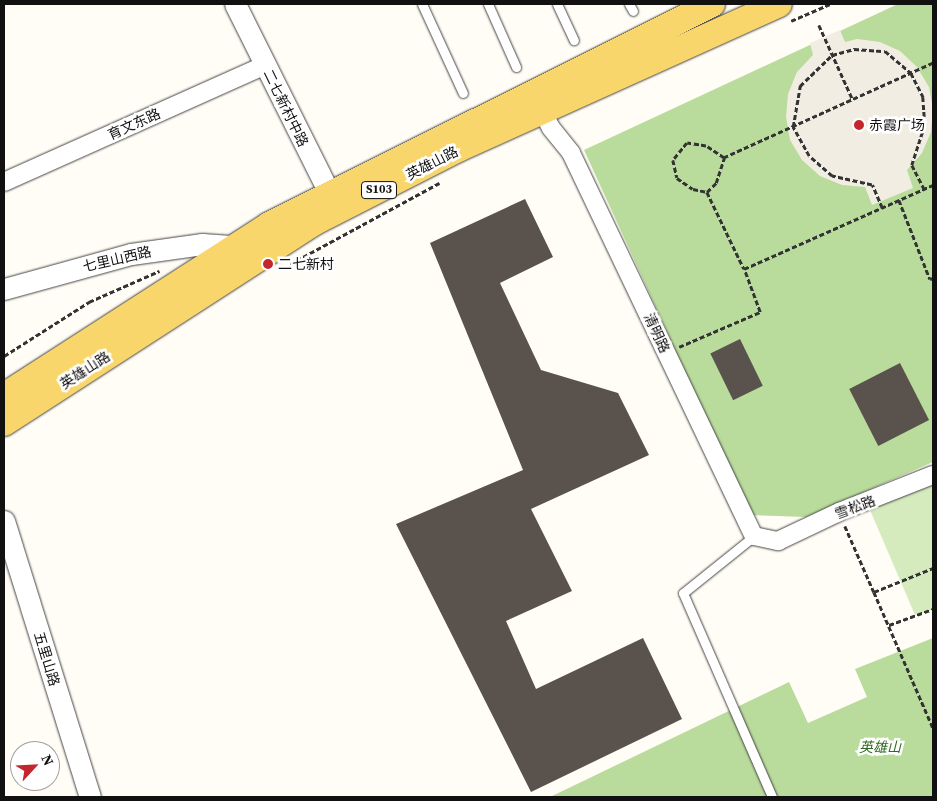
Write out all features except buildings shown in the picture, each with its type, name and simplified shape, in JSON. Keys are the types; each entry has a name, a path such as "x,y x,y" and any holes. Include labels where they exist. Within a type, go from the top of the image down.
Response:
{"main road":[{"name":"英雄山路","path":"4,423 291,235 332,202 712,4"},
{"name":"英雄山路","path":"4,396 234,246 332,202 458,150 542,111 782,14"}],"street":[{"name":"二七新村中路","path":"235,4 332,202"},
{"name":"育文东路","path":"4,182 265,65"},
{"name":"清明路","path":"542,111 551,128 572,153 754,536"},
{"name":"七里山西路","path":"4,289 131,254 202,244 234,246"},
{"name":"雪松路","path":"754,536 778,541 839,512 933,475"},
{"name":"五里山路","path":"4,521 90,797"}],"lane":[{"path":"422,4 463,93"},
{"path":"488,4 516,67"},
{"path":"557,4 574,40"},
{"path":"754,536 683,594 772,797"}],"path":[{"path":"782,14 830,4"},
{"path":"819,25 853,100"},
{"path":"882,208 872,184 832,176 809,156 793,127 800,86 832,55 854,48 885,51 911,73 923,97 924,125 912,165 924,189"},
{"path":"707,192 716,184 724,158 933,63"},
{"path":"707,192 693,189 677,178 673,160 687,144 706,146 724,158"},
{"path":"287,266 440,182"},
{"path":"744,269 933,185"},
{"path":"666,352 760,312 744,269 707,192"},
{"path":"899,200 930,279 933,278"},
{"path":"839,512 933,728"},
{"path":"874,592 933,568"},
{"path":"889,625 933,608"}],"green space":[{"path":"898,4 933,4 933,462 806,517 751,515 584,150"},
{"path":"933,475 933,610 915,615 867,503"},
{"name":"英雄山","path":"933,638 933,797 550,797 789,682 808,723 867,697 855,669"}],"shaded area":[{"name":"赤霞广场","path":"840,30 845,42 857,39 880,42 900,51 917,67 929,87 933,109 931,132 922,153 907,170 913,188 872,205 865,187 842,185 820,176 802,160 790,140 786,117 788,94 797,72 813,55 810,43"}],"place":[{"name":"赤霞广场","path":"859,125"},
{"name":"二七新村","path":"268,264"}]}
